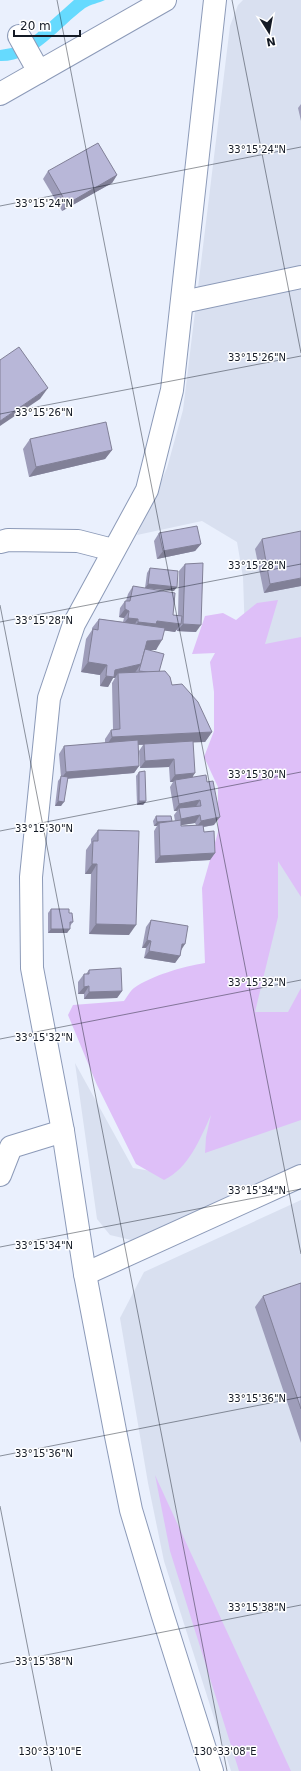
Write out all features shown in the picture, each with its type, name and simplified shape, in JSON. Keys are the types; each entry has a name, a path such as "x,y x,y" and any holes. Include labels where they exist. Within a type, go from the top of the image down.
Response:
{"street":[{"path":"0,94 36,67 165,0"},
{"path":"212,1771 162,1613 132,1510 85,1274 63,1131 32,968 31,877 49,698 74,624 147,490 172,390 183,302 215,0"},
{"path":"19,36 36,67"},
{"path":"183,302 301,277"},
{"path":"0,542 8,540 78,540 113,550"},
{"path":"0,1175 11,1147 63,1131"},
{"path":"85,1274 301,1176"}],"shaded area":[{"path":"243,0 301,0 301,1167 141,1238 131,1240 110,1235 97,1219 75,1063 133,1168 157,1172 185,1133 245,635 243,577 237,542 202,521 137,535 167,468 183,410 230,26 238,5"},
{"path":"278,600 265,644 301,637 301,897 278,861 278,917 255,1012 288,1012 301,988 301,1120 205,1153 206,1137 211,1115 193,1152 173,1175 164,1180 136,1164 97,1085 68,1015 73,1005 124,1001 134,988 149,979 187,966 205,963 202,888 218,832 218,787 204,757 214,731 214,692 210,662 215,653 192,654 205,616 223,613 236,620 257,603"},
{"path":"301,1200 301,1771 231,1771 164,1561 148,1483 120,1318 144,1272"},
{"path":"155,1475 291,1771 239,1771 170,1551"}],"water":[{"path":"74,0 105,0 85,8 35,50 13,60 0,61 0,50 17,47 36,34"}],"building":[{"path":"98,143 117,175 67,204 48,171"},
{"path":"19,347 48,388 0,421 0,360"},
{"path":"106,422 112,450 36,467 30,439"},
{"path":"197,526 201,544 163,551 159,533"},
{"path":"301,531 301,578 270,584 262,539"},
{"path":"203,563 201,625 183,624 185,564"},
{"path":"150,568 178,571 177,587 148,584"},
{"path":"133,586 175,593 173,615 182,616 181,624 157,621 156,624 138,622 138,619 128,618 129,611 125,609 125,601 130,601"},
{"path":"99,619 165,628 162,640 147,641 141,664 115,670 114,677 106,676 107,665 88,662 93,629 98,630"},
{"path":"145,649 164,654 159,672 139,671"},
{"path":"165,671 170,677 172,685 182,684 198,702 212,732 112,737 111,730 120,729 118,673"},
{"path":"138,740 139,766 66,772 64,746"},
{"path":"193,741 195,773 175,775 174,759 145,761 144,744"},
{"path":"145,771 146,801 139,801 139,772"},
{"path":"206,775 207,782 213,781 220,817 201,821 200,815 181,819 179,808 201,806 200,800 179,804 175,780"},
{"path":"61,776 68,777 64,802 58,801"},
{"path":"156,816 171,816 172,821 157,822"},
{"path":"181,820 181,826 203,825 204,832 214,831 215,853 160,856 159,823"},
{"path":"98,830 139,831 136,925 96,924 97,864 92,864 93,841 98,841"},
{"path":"51,909 69,909 69,913 72,913 73,922 70,922 70,929 51,929"},
{"path":"151,920 188,926 185,944 182,944 180,956 149,951 151,941 147,940"},
{"path":"121,968 122,991 89,992 89,986 84,987 84,974 89,974 89,970"},
{"path":"301,1283 301,1409 263,1296"}]}
